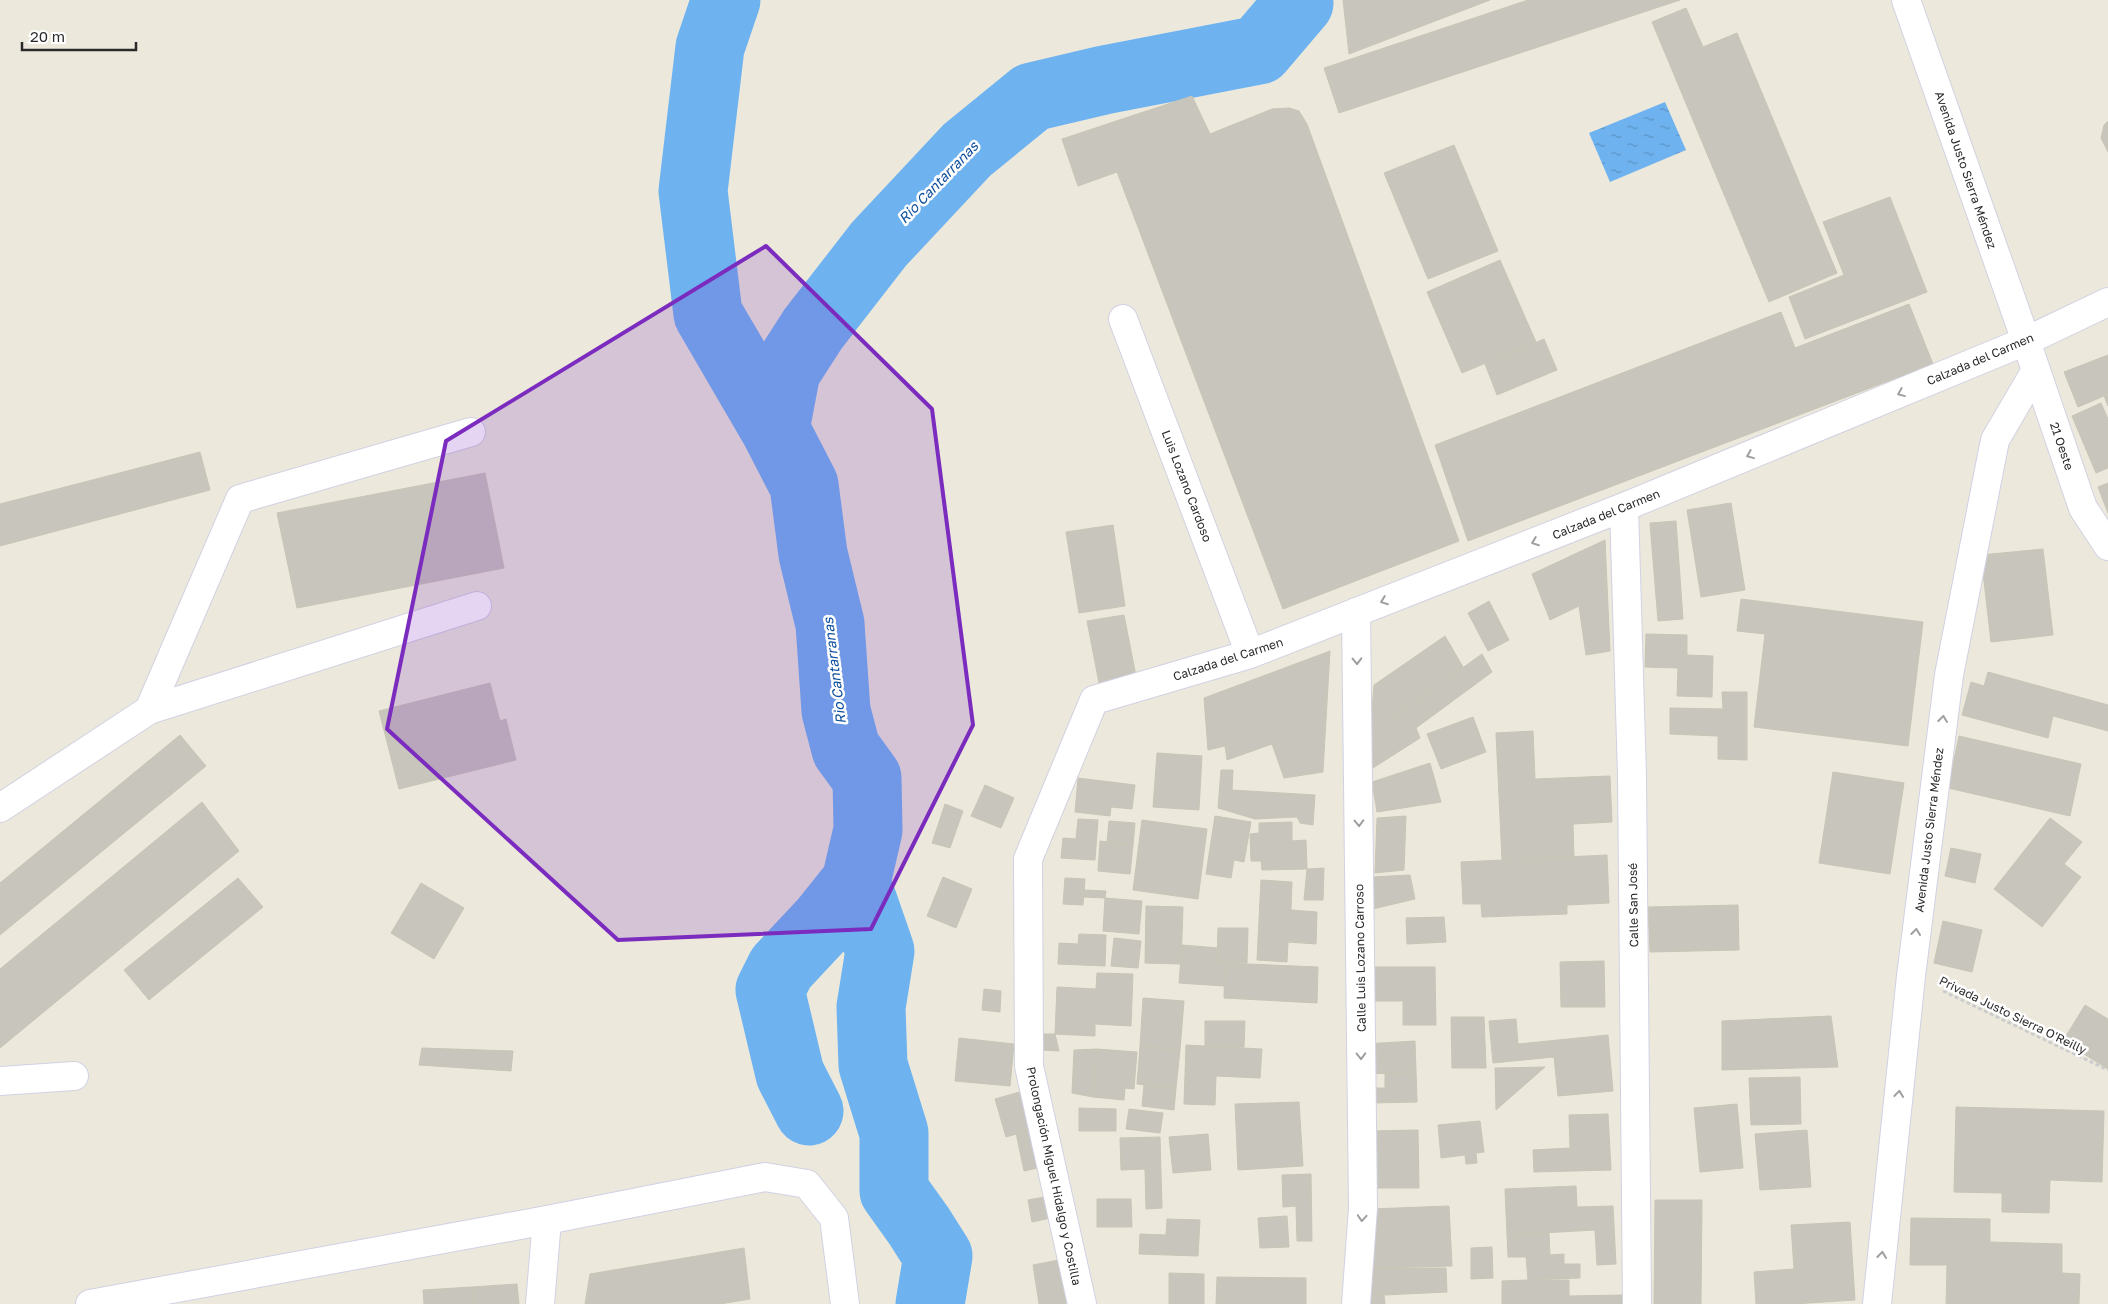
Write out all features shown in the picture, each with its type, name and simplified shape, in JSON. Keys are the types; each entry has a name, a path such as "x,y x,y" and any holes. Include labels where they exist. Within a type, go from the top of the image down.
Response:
{"street":[{"name":"Avenida Justo Sierra Méndez","path":"1906,0 2026,340"},
{"name":"Calzada del Carmen","path":"1094,700 1250,654 1624,507 2026,340 2108,302"},
{"name":"Luis Lozano Cardoso","path":"1123,319 1250,654"},
{"name":"21 Oeste","path":"2026,340 2084,508 2108,546"},
{"name":"Avenida Justo Sierra Méndez","path":"1878,1304 1911,976 1948,675 1995,440 2036,370"},
{"path":"149,710 240,499 471,432"},
{"name":"Calle San José","path":"1624,507 1632,776 1637,1304"},
{"path":"0,808 149,710 477,606"},
{"name":"Calle Luis Lozano Carroso","path":"1356,612 1363,1208 1356,1304"},
{"name":"Prolongación Miguel Hidalgo y Costilla","path":"1082,1304 1029,1066 1028,859 1094,700"},
{"path":"0,1081 74,1076"},
{"path":"90,1304 547,1220 765,1177 807,1184 834,1218 845,1304"},
{"path":"540,1304 547,1220"}],"path":[{"name":"Privada Justo Sierra O'Reilly","path":"1911,976 2108,1070"}],"highlighted area":[{"path":"766,246 932,409 973,725 871,929 618,940 387,729 446,441"}],"water":[{"path":"1665,102 1686,150 1610,182 1589,133"}],"building":[{"path":"1343,0 1490,0 1349,54"},
{"path":"1528,0 1680,0 1339,113 1324,68"},
{"path":"1686,8 1703,47 1737,33 1837,273 1769,302 1652,22"},
{"path":"1192,96 1210,134 1272,109 1289,108 1299,111 1307,124 1459,541 1283,609 1117,172 1078,186 1062,139"},
{"path":"2108,121 2108,152 2101,138 2104,125"},
{"path":"1454,145 1498,251 1428,279 1384,173"},
{"path":"1890,197 1927,292 1805,339 1789,297 1844,275 1823,222"},
{"path":"1500,260 1536,342 1462,373 1427,292"},
{"path":"1909,304 1933,364 1468,541 1435,445 1781,312 1795,348"},
{"path":"1544,339 1557,370 1497,395 1485,364"},
{"path":"2108,355 2108,406 2104,396 2078,407 2064,372"},
{"path":"2101,403 2108,419 2108,468 2096,473 2072,416"},
{"path":"200,452 210,490 0,546 0,504"},
{"path":"485,473 504,568 297,608 277,513"},
{"path":"2108,483 2108,513 2098,487"},
{"path":"1731,503 1745,590 1701,597 1687,510"},
{"path":"1676,521 1683,619 1658,621 1650,523"},
{"path":"1113,525 1125,606 1079,613 1066,532"},
{"path":"1605,540 1610,651 1586,655 1579,606 1550,620 1532,574"},
{"path":"2043,549 2053,635 1991,642 1981,555"},
{"path":"1741,599 1923,622 1908,746 1754,727 1765,634 1737,631"},
{"path":"1489,601 1509,640 1488,651 1468,613"},
{"path":"1124,615 1136,676 1099,683 1087,621"},
{"path":"1646,634 1687,635 1687,655 1713,656 1712,697 1677,696 1678,668 1645,667"},
{"path":"1445,636 1463,667 1370,734 1374,685"},
{"path":"1330,651 1323,772 1284,778 1272,744 1227,760 1225,746 1208,750 1204,698"},
{"path":"1482,654 1492,672 1416,728 1420,738 1373,768 1370,734"},
{"path":"1988,672 2108,705 2108,731 2053,716 2048,738 1962,715 1971,682 1984,686"},
{"path":"490,683 500,721 506,719 516,760 399,789 379,711"},
{"path":"1722,692 1747,692 1747,760 1718,759 1718,736 1670,734 1670,708 1723,709"},
{"path":"1473,717 1486,752 1441,769 1427,734"},
{"path":"1533,731 1535,779 1610,776 1612,822 1573,824 1574,857 1502,860 1496,733"},
{"path":"180,735 206,766 0,935 0,883"},
{"path":"1959,736 2081,764 2070,816 1948,788"},
{"path":"1157,753 1202,756 1199,810 1153,807"},
{"path":"1430,763 1441,802 1377,812 1372,782"},
{"path":"1221,770 1233,770 1232,790 1315,795 1313,825 1300,823 1297,817 1255,819 1218,808"},
{"path":"1833,772 1904,783 1890,874 1819,863"},
{"path":"1078,778 1135,785 1132,809 1111,807 1110,816 1075,812"},
{"path":"985,785 1014,798 1001,828 971,816"},
{"path":"202,802 239,851 0,1048 0,969"},
{"path":"945,804 963,811 950,848 932,843"},
{"path":"1215,816 1251,822 1244,862 1234,860 1231,878 1206,874"},
{"path":"1406,816 1404,870 1375,873 1377,818"},
{"path":"2050,818 2082,842 2064,864 2081,877 2042,927 1994,889"},
{"path":"1078,819 1098,820 1095,860 1061,858 1063,838 1076,839"},
{"path":"1142,820 1207,829 1198,899 1133,890"},
{"path":"1109,821 1135,823 1133,845 1107,842"},
{"path":"1292,822 1292,841 1306,840 1307,869 1262,870 1261,861 1251,861 1250,834 1259,833 1259,823"},
{"path":"1100,841 1133,845 1130,874 1098,871"},
{"path":"1951,848 1981,854 1975,883 1945,876"},
{"path":"1607,855 1609,903 1567,905 1567,914 1482,917 1481,904 1463,904 1461,862"},
{"path":"1324,868 1323,900 1304,900 1307,869"},
{"path":"1410,875 1415,899 1364,911 1371,877"},
{"path":"943,877 972,889 956,928 927,916"},
{"path":"238,878 263,907 149,1000 124,970"},
{"path":"1065,878 1085,879 1083,905 1063,904"},
{"path":"1261,880 1292,882 1291,910 1317,912 1316,944 1288,942 1287,962 1257,960"},
{"path":"421,883 464,908 434,959 391,933"},
{"path":"1084,890 1106,891 1105,898 1084,897"},
{"path":"1105,898 1142,901 1139,934 1103,931"},
{"path":"1738,905 1739,950 1650,952 1648,907"},
{"path":"1146,906 1183,907 1181,964 1145,963"},
{"path":"1444,917 1446,942 1407,944 1406,918"},
{"path":"1943,921 1982,930 1972,972 1934,963"},
{"path":"1218,928 1248,928 1247,963 1217,962"},
{"path":"1079,934 1106,935 1105,966 1058,964 1059,943 1078,944"},
{"path":"1114,938 1141,941 1138,968 1111,966"},
{"path":"1182,945 1218,948 1217,962 1225,963 1224,986 1179,983"},
{"path":"1604,961 1605,1007 1561,1007 1560,962"},
{"path":"1225,963 1318,967 1317,1003 1224,998"},
{"path":"1371,967 1435,967 1436,1025 1403,1025 1403,1001 1371,1001"},
{"path":"1097,973 1133,974 1131,1026 1095,1024 1095,1036 1055,1034 1057,987 1096,989"},
{"path":"984,989 1001,991 1000,1012 982,1010"},
{"path":"1143,998 1184,1001 1180,1050 1140,1046"},
{"path":"2085,1005 2108,1019 2108,1069 2063,1041"},
{"path":"1831,1016 1838,1067 1722,1070 1722,1021"},
{"path":"1451,1017 1484,1017 1486,1068 1452,1068"},
{"path":"1516,1019 1518,1044 1608,1035 1613,1091 1558,1096 1554,1057 1493,1063 1489,1021"},
{"path":"1205,1021 1245,1021 1244,1047 1205,1047"},
{"path":"1042,1034 1055,1034 1059,1051 1042,1050"},
{"path":"959,1038 1014,1044 1010,1086 955,1081"},
{"path":"1415,1041 1416,1072 1366,1074 1365,1044"},
{"path":"1186,1045 1262,1049 1260,1078 1216,1076 1215,1105 1184,1104"},
{"path":"1140,1046 1180,1050 1176,1088 1137,1084"},
{"path":"422,1048 513,1051 511,1071 419,1065"},
{"path":"1097,1049 1093,1097 1072,1093 1074,1050"},
{"path":"1097,1049 1137,1052 1134,1089 1125,1088 1124,1100 1093,1097"},
{"path":"1545,1067 1496,1110 1495,1068"},
{"path":"1385,1072 1416,1072 1417,1102 1371,1103 1371,1088 1385,1088"},
{"path":"1800,1077 1801,1124 1751,1125 1749,1078"},
{"path":"1144,1085 1176,1088 1174,1110 1142,1106"},
{"path":"1023,1091 1034,1129 1006,1137 995,1099"},
{"path":"1299,1102 1303,1166 1238,1170 1235,1104"},
{"path":"1737,1104 1743,1168 1700,1172 1694,1108"},
{"path":"1956,1107 2104,1111 2102,1182 2050,1180 2049,1213 2002,1212 2002,1193 1954,1192"},
{"path":"1079,1108 1116,1109 1116,1131 1079,1131"},
{"path":"1129,1109 1163,1113 1160,1133 1126,1129"},
{"path":"1608,1114 1611,1170 1534,1172 1533,1150 1570,1148 1569,1115"},
{"path":"1480,1121 1484,1152 1476,1153 1477,1163 1466,1164 1465,1155 1441,1158 1438,1125"},
{"path":"1034,1129 1042,1167 1024,1171 1016,1133"},
{"path":"1418,1130 1419,1188 1371,1188 1370,1131"},
{"path":"1807,1130 1811,1187 1760,1190 1755,1134"},
{"path":"1208,1134 1211,1170 1173,1173 1169,1137"},
{"path":"1160,1137 1162,1208 1146,1209 1145,1169 1121,1170 1120,1138"},
{"path":"1311,1174 1312,1241 1297,1241 1296,1206 1283,1207 1282,1175"},
{"path":"1576,1186 1577,1207 1613,1206 1616,1264 1597,1265 1595,1230 1507,1235 1505,1189"},
{"path":"1050,1196 1055,1217 1032,1222 1028,1200"},
{"path":"1097,1199 1131,1199 1132,1227 1097,1227"},
{"path":"1655,1200 1702,1200 1701,1304 1654,1304"},
{"path":"1449,1206 1452,1266 1372,1268 1370,1209"},
{"path":"1287,1216 1289,1247 1260,1248 1258,1218"},
{"path":"1911,1218 1990,1219 1990,1242 2062,1244 2062,1273 2080,1274 2079,1304 1946,1304 1947,1265 1910,1265"},
{"path":"1167,1219 1200,1220 1198,1256 1139,1254 1140,1234 1166,1235"},
{"path":"1850,1222 1855,1300 1794,1304 1756,1304 1754,1272 1794,1269 1791,1225"},
{"path":"1549,1233 1550,1255 1564,1254 1564,1264 1580,1264 1580,1278 1528,1280 1526,1257 1508,1257 1507,1235"},
{"path":"1492,1247 1493,1278 1471,1279 1471,1248"},
{"path":"744,1248 750,1299 720,1304 585,1304 590,1274"},
{"path":"1059,1260 1066,1304 1039,1304 1033,1265"},
{"path":"1372,1268 1446,1268 1447,1292 1363,1296"},
{"path":"1169,1273 1204,1274 1204,1304 1169,1304"},
{"path":"1217,1277 1306,1278 1306,1304 1216,1304"},
{"path":"1569,1280 1569,1296 1622,1295 1622,1304 1502,1304 1502,1281"},
{"path":"517,1284 519,1304 474,1304 472,1287"},
{"path":"472,1287 474,1304 424,1304 423,1290"},
{"path":"1384,1295 1385,1304 1363,1304 1363,1296"}],"waterway":[{"name":"Rio Cantarranas","path":"726,0 710,47 693,191 708,314 775,429 804,485 813,554 830,624 836,711 846,749 867,778 868,830 856,882 824,922 781,968 770,990 790,1074 809,1111"},
{"name":"Rio Cantarranas","path":"775,429 786,371 813,329 879,244 967,150 1032,97 1104,80 1259,50 1299,3 1298,0"},
{"name":"Rio Cantarranas","path":"856,882 880,951 871,1007 873,1065 894,1133 894,1191 938,1256 930,1304"}]}
